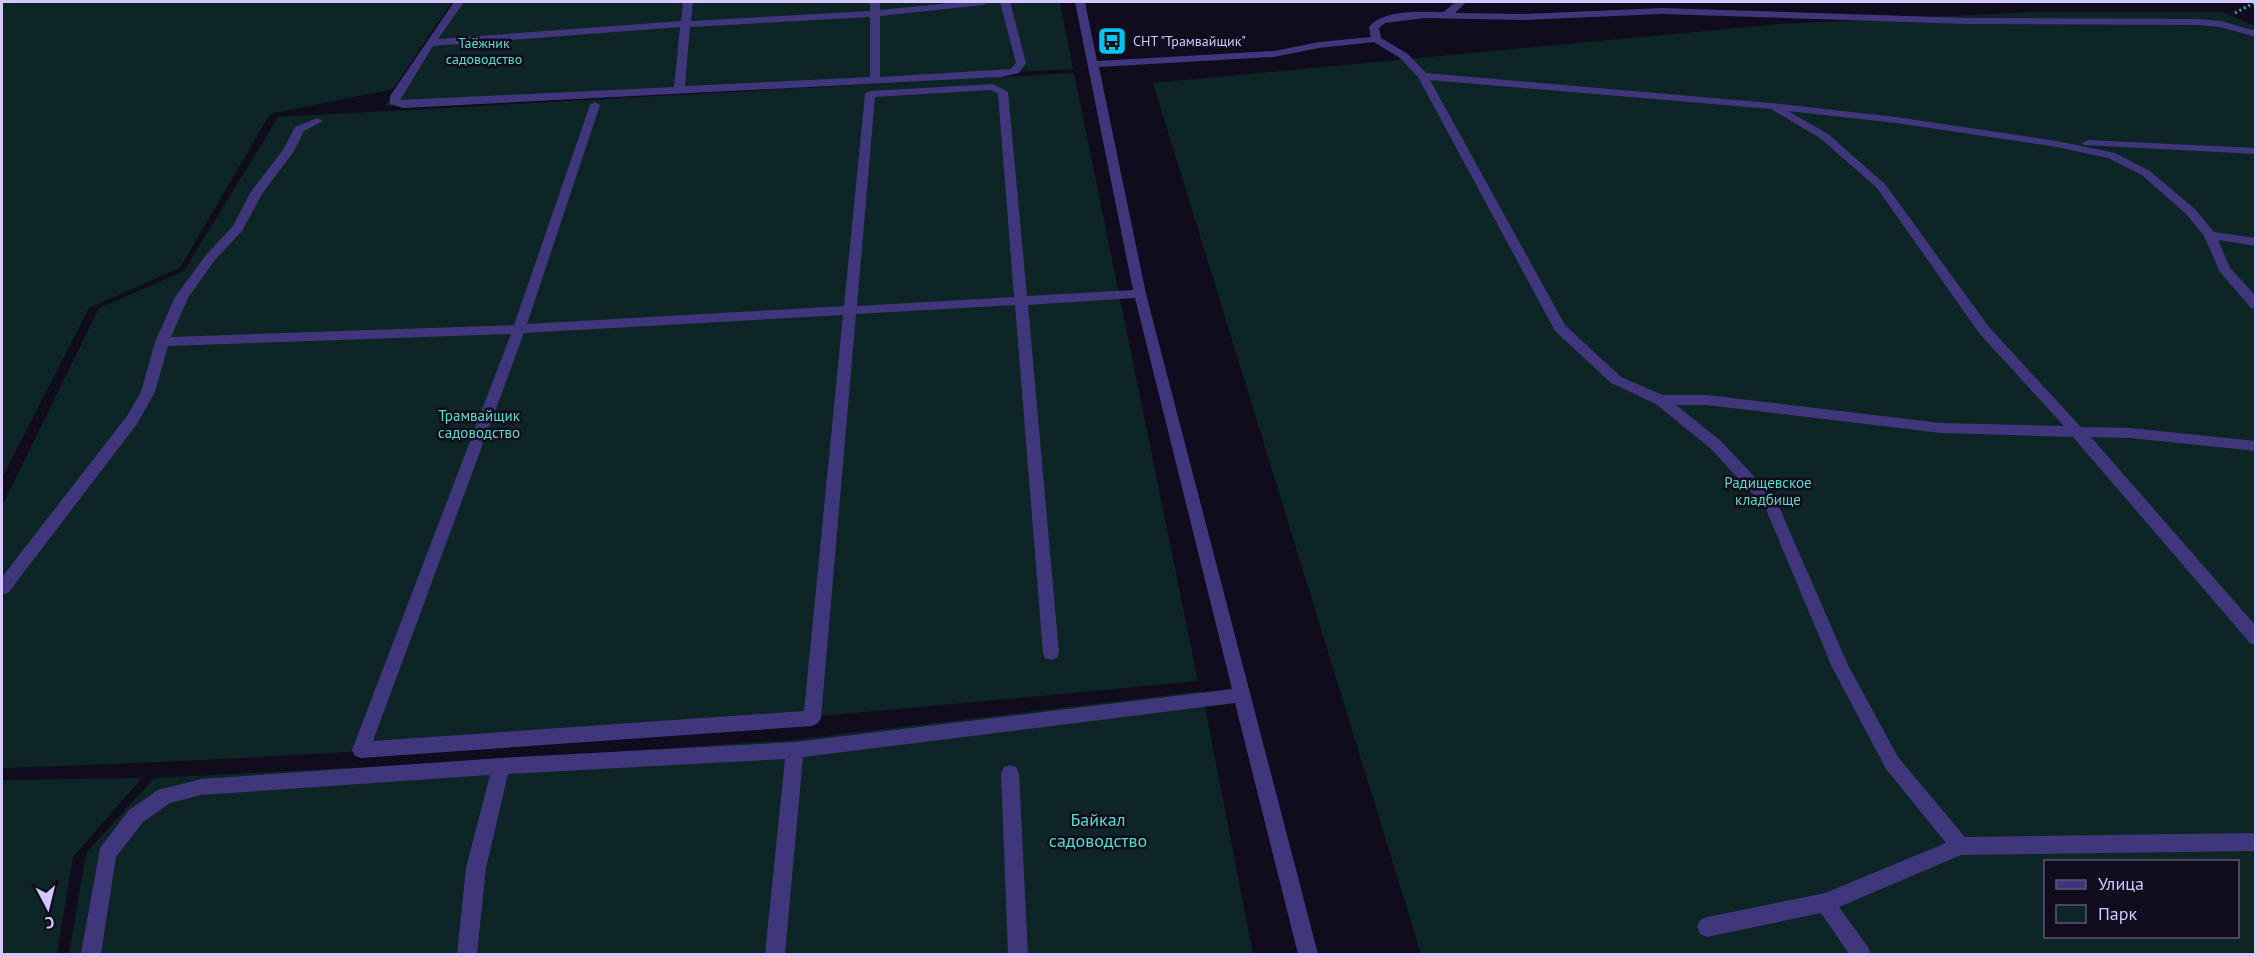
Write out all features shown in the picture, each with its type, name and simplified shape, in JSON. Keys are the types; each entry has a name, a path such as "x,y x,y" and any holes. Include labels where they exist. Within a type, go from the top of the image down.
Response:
{"street":[{"path":"459,2 395,96 394,102 403,105 1001,74 1015,71 1021,63 1005,2"},
{"path":"679,90 688,2"},
{"path":"875,2 875,80"},
{"path":"430,43 687,24 875,15 983,2"},
{"path":"1080,2 1140,294 1308,954"},
{"path":"1445,16 1461,2"},
{"path":"1376,39 1374,27 1382,20 1445,16 1524,17 1662,11 1921,20 2256,24"},
{"path":"2221,24 2256,34"},
{"path":"1094,64 1274,54 1319,45 1376,39 1404,56 1423,76 1560,328 1616,380 1661,400 1716,445 1771,504 1841,667 1893,763 1960,846"},
{"path":"1423,76 1771,106 1896,120 2057,144 2111,155 2137,168 2191,212 2210,235 2223,269 2256,305"},
{"path":"595,105 519,329 361,750 812,718 870,94 993,87 1004,92 1019,302 1051,653"},
{"path":"1771,106 1824,136 1881,186 1984,330 2076,430 2256,638"},
{"path":"2,588 132,420 148,392 162,342 182,297 210,258 238,228 256,193 288,151 299,129 317,121"},
{"path":"2057,144 2119,143 2256,151"},
{"path":"2210,235 2256,242"},
{"path":"162,342 519,329 1140,294"},
{"path":"1661,400 1707,400 1941,428 2076,430 2256,446"},
{"path":"91,954 107,854 136,816 165,796 201,787 501,766 795,750 1243,695"},
{"path":"775,954 795,750"},
{"path":"467,954 476,868 501,766"},
{"path":"1010,773 1018,954"},
{"path":"1707,927 1825,903 1960,846 2256,842"},
{"path":"1825,903 1861,954"}],"green space":[{"path":"2,2 452,2 393,89 270,114 180,268 89,308 2,478"},
{"name":"Таёжник садоводство","path":"455,2 1060,2 1073,69 385,106"},
{"name":"Радищевское кладбище","path":"2035,12 2222,12 2255,26 2255,954 1421,954 1153,83 1779,24"},
{"name":"Трамвайщик садоводство","path":"1074,73 1198,681 750,722 451,745 301,755 2,768 2,506 99,308 184,271 278,117"},
{"name":"Байкал садоводство","path":"1202,691 1253,954 69,954 86,853 154,778 480,761 790,740"},
{"path":"142,778 73,857 57,954 2,954 2,780"}],"place":[{"name":"СНТ \"Трамвайщик\"","path":"1112,41"}]}
